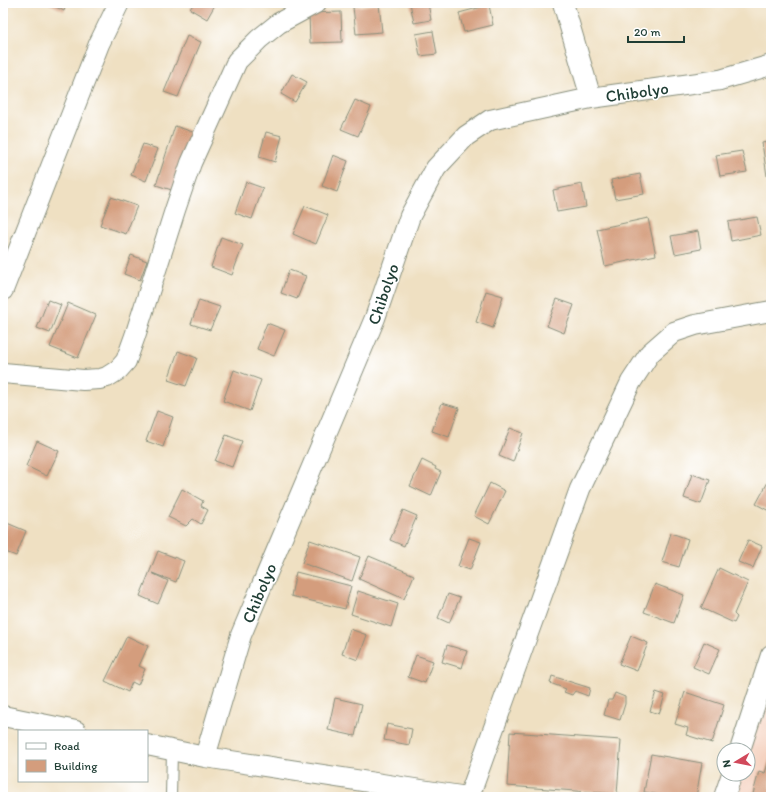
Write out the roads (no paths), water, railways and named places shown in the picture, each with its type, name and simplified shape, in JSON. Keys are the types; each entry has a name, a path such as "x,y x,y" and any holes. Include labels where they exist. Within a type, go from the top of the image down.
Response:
{"street":[{"path":"3,290 99,44 119,3"},
{"path":"3,373 83,380 100,379 107,377 118,370 126,361 191,163 237,61 259,39 279,23 316,3"},
{"path":"563,3 591,98"},
{"name":"Chibolyo","path":"205,757 241,635 376,318 410,216 436,168 466,136 490,120 591,98 720,80 771,66"},
{"path":"148,745 205,757 468,797 580,490 631,382 650,353 674,332 695,325 771,311"},
{"path":"743,742 771,655"},
{"path":"3,716 71,730"},
{"path":"724,797 729,782"}],"lane":[{"path":"171,797 172,750"}]}
